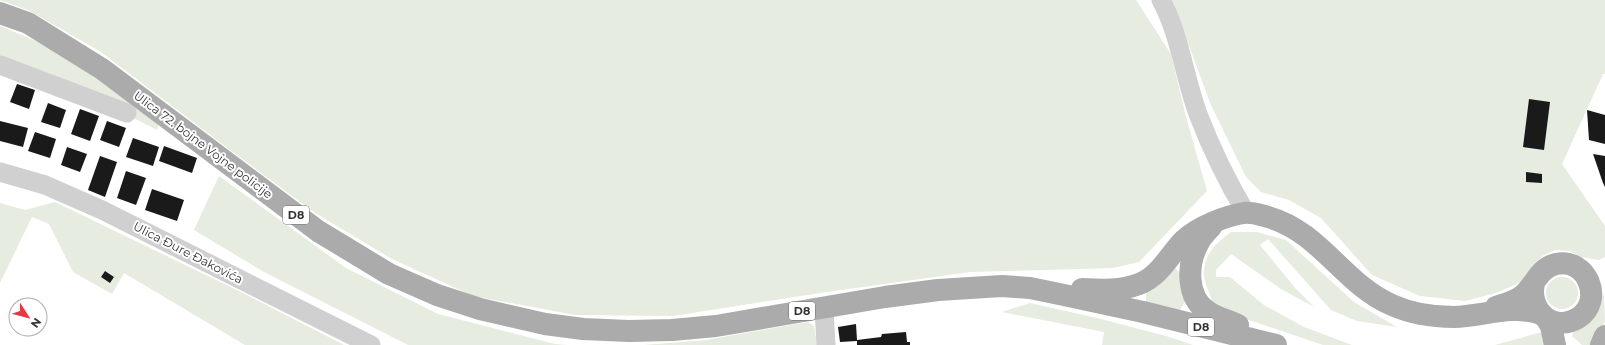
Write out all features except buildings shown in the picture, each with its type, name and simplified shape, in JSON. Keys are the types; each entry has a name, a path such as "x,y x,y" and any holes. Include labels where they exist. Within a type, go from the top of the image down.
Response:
{"main road":[{"name":"Ulica 72. bojne Vojne policije","path":"0,13 28,23 102,69 318,231 389,274 437,295 480,309 545,324 582,329 621,331 672,330 716,326 824,307 938,290 989,287 1030,288 1143,312 1267,343"},
{"path":"1064,295 1073,290 1110,290 1140,284 1153,276 1164,266 1183,241 1193,232 1204,226 1231,216 1246,213 1259,214 1281,221 1296,229 1313,241 1358,284 1374,296 1407,311 1433,316 1455,317 1480,313 1527,310 1544,316 1554,322 1573,320 1585,312 1598,292 1583,272"},
{"path":"1216,222 1198,244 1192,257 1190,274 1192,289 1199,304 1207,312 1238,325 1267,343"},
{"path":"1480,313 1516,300 1524,295 1540,273 1547,267 1556,264 1570,264 1583,272 1592,274 1605,272"},
{"path":"1534,283 1533,297 1535,306 1551,326 1555,345"},
{"path":"1143,312 1162,326 1218,345"},
{"path":"1564,345 1566,335 1573,320"},
{"path":"1601,345 1605,336"}],"street":[{"path":"1161,0 1171,23 1198,113 1222,170 1246,213"},
{"path":"0,65 127,113"},
{"name":"Ulica Đure Đakovića","path":"0,172 45,185 102,210 371,345"},
{"path":"824,307 826,345"}],"shaded area":[{"path":"0,0 1136,0 1171,54 1186,117 1207,191 1139,262 1113,268 970,272 820,293 673,316 575,315 473,296 392,259 315,213 101,52 30,11"},
{"path":"1172,0 1605,0 1605,74 1603,74 1562,164 1605,226 1605,257 1599,260 1581,257 1570,251 1556,250 1542,256 1521,282 1496,293 1465,301 1420,296 1372,275 1321,218 1289,200 1261,192 1246,177 1211,105"},
{"path":"0,26 41,43 79,66 159,124 157,130 104,103 0,61"},
{"path":"219,176 346,268 438,314 555,344 567,345 408,345 264,272 194,230"},
{"path":"55,202 241,292 344,345 245,345 124,273 112,294 73,272 49,224 32,217 0,283 0,203 25,210"},
{"path":"1231,232 1257,232 1286,240 1354,302 1397,327 1357,321 1331,310 1268,239 1260,245 1296,289 1314,307 1281,289 1231,254 1216,270 1216,277 1230,277 1264,305 1304,327 1352,345 1323,345 1249,320 1213,303 1206,286 1204,276 1205,262 1216,245"},
{"path":"1171,265 1182,274 1188,297 1180,310 1146,302 1146,286"},
{"path":"1559,277 1565,277 1575,284 1578,293 1577,299 1571,306 1565,309 1559,309 1549,302 1546,296 1546,290 1553,280"},
{"path":"1604,294 1605,321 1594,345 1582,345 1572,336 1574,331"},
{"path":"1030,303 1101,319 1166,336 1193,345 1102,345 1104,332 1002,312"},
{"path":"808,322 814,326 817,345 643,345 706,340"},
{"path":"1542,332 1544,345 1495,345"}]}
